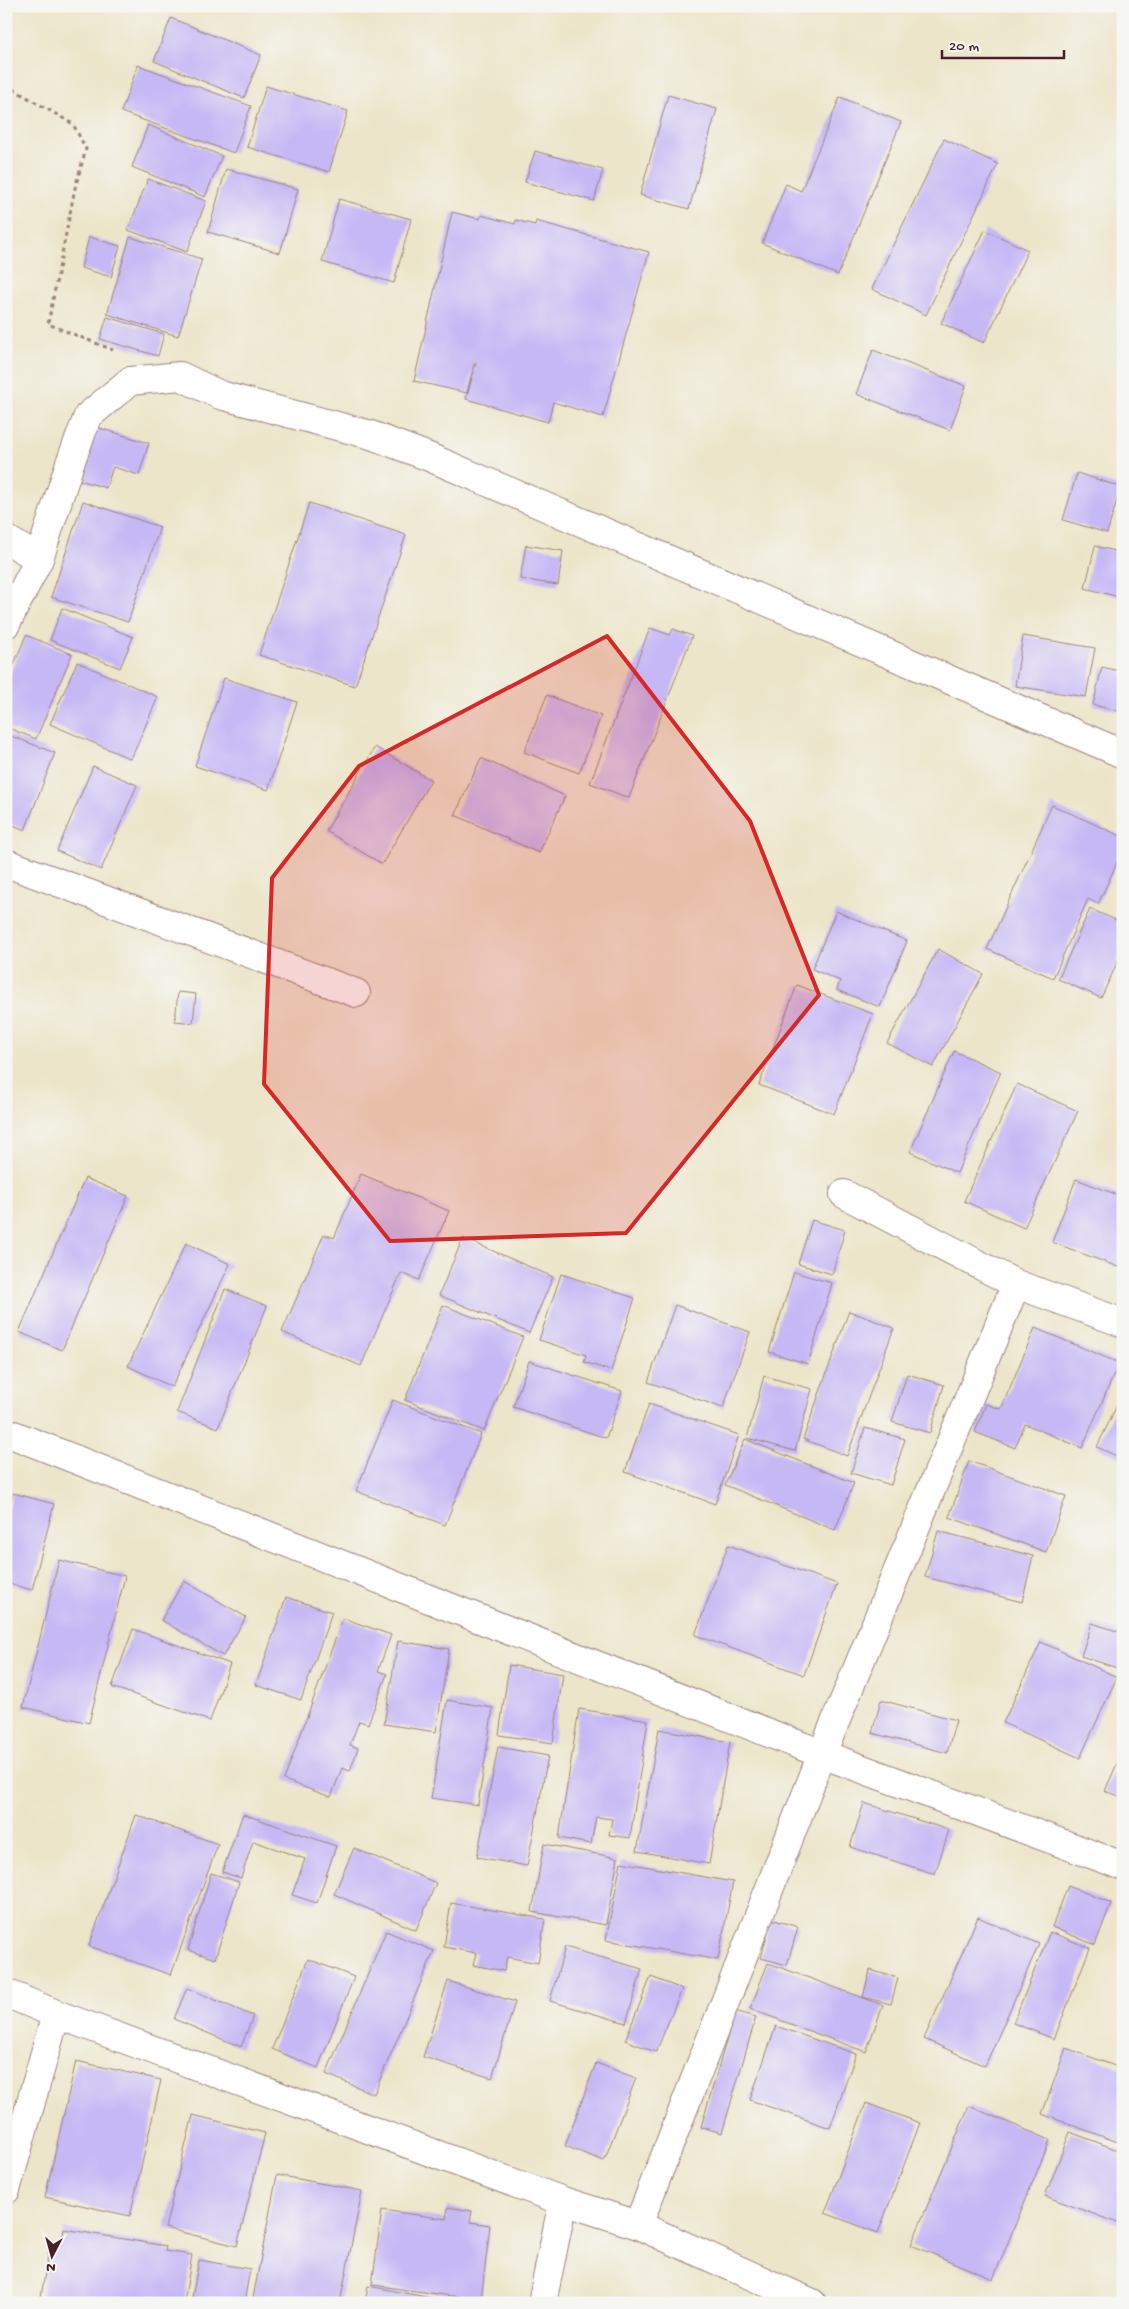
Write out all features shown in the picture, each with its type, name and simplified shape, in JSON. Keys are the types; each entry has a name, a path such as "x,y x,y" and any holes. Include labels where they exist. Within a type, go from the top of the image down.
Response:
{"street":[{"path":"6,624 39,559 70,463 88,416 130,381 180,376 220,395 371,435 430,457 1123,754"},
{"path":"6,539 39,559"},
{"path":"6,864 356,993"},
{"path":"844,1194 1016,1284 1123,1323"},
{"path":"638,2225 822,1754 1016,1284"},
{"path":"6,1432 822,1754 1123,1866"},
{"path":"6,1993 56,2014 563,2201 638,2225 812,2303"},
{"path":"6,2190 56,2014"},
{"path":"542,2303 563,2201"}],"path":[{"path":"6,85 73,124 86,149 75,188 48,324 119,352"}],"highlighted area":[{"path":"607,636 750,821 819,995 626,1233 390,1241 264,1084 272,878 359,766"}],"building":[{"path":"1094,6 1104,6 1100,11"},
{"path":"171,18 261,55 244,98 154,61"},
{"path":"138,65 251,106 234,153 121,112"},
{"path":"266,86 348,111 329,172 247,147"},
{"path":"668,95 717,109 689,209 640,195"},
{"path":"840,97 901,122 838,275 762,243 786,184 801,191"},
{"path":"148,125 222,156 205,197 132,167"},
{"path":"944,139 998,164 926,315 872,289"},
{"path":"535,151 603,170 594,201 525,182"},
{"path":"226,169 298,189 280,253 208,232"},
{"path":"148,179 206,201 187,252 128,230"},
{"path":"339,199 411,219 394,283 322,262"},
{"path":"452,212 480,219 481,215 515,224 516,220 535,225 536,221 649,252 603,417 553,402 548,422 466,399 476,364 474,364 467,393 414,381"},
{"path":"985,230 1028,250 984,343 941,323"},
{"path":"89,237 120,246 111,277 81,268"},
{"path":"130,237 202,259 178,336 107,314"},
{"path":"107,317 164,334 158,356 100,339"},
{"path":"873,350 966,386 950,430 856,394"},
{"path":"96,427 149,443 139,475 113,467 106,488 79,480"},
{"path":"1077,473 1121,487 1107,533 1063,520"},
{"path":"83,501 160,527 128,622 51,597"},
{"path":"309,503 406,535 355,686 259,655"},
{"path":"526,545 563,551 558,585 520,579"},
{"path":"1095,546 1123,553 1123,598 1085,588"},
{"path":"62,608 133,637 120,668 50,640"},
{"path":"650,628 670,635 673,629 692,636 629,798 590,783"},
{"path":"26,635 72,654 36,739 6,727 6,684"},
{"path":"1023,636 1095,648 1086,697 1015,686"},
{"path":"77,662 158,697 131,759 50,724"},
{"path":"1102,667 1123,672 1123,712 1093,705"},
{"path":"224,678 297,702 268,790 195,766"},
{"path":"547,695 601,716 579,773 524,752"},
{"path":"6,734 55,753 25,830 6,822"},
{"path":"375,747 431,780 382,864 326,831"},
{"path":"481,758 565,796 539,853 455,815"},
{"path":"93,766 137,785 101,870 57,851"},
{"path":"1052,805 1123,837 1123,850 1098,904 1088,899 1053,978 987,949"},
{"path":"1090,909 1123,923 1123,950 1101,998 1058,979"},
{"path":"836,911 907,941 880,1007 837,990 840,981 812,969"},
{"path":"938,949 983,974 933,1067 887,1043"},
{"path":"797,985 873,1014 834,1114 759,1085"},
{"path":"178,992 196,994 193,1023 175,1021"},
{"path":"954,1051 1001,1072 957,1173 910,1152"},
{"path":"1017,1084 1078,1111 1024,1228 964,1201"},
{"path":"361,1174 449,1211 419,1280 401,1273 361,1366 282,1332 324,1234 334,1238"},
{"path":"85,1178 128,1196 62,1350 19,1332"},
{"path":"1076,1179 1123,1197 1123,1269 1052,1242"},
{"path":"812,1220 845,1230 832,1274 798,1264"},
{"path":"463,1238 553,1277 529,1333 439,1295"},
{"path":"186,1243 230,1264 172,1387 128,1366"},
{"path":"794,1272 832,1283 808,1364 769,1352"},
{"path":"561,1274 635,1298 611,1371 584,1362 586,1355 539,1340"},
{"path":"225,1289 267,1306 218,1428 177,1412"},
{"path":"443,1305 523,1337 484,1431 405,1400"},
{"path":"675,1305 750,1332 723,1408 648,1382"},
{"path":"849,1311 894,1328 847,1456 803,1439"},
{"path":"1035,1328 1119,1363 1082,1448 1025,1424 1015,1448 975,1432 986,1404 1001,1409"},
{"path":"529,1361 622,1391 606,1438 513,1407"},
{"path":"907,1374 944,1385 930,1433 892,1422"},
{"path":"764,1376 812,1389 795,1451 747,1438"},
{"path":"1120,1399 1123,1400 1123,1459 1097,1447"},
{"path":"393,1400 481,1434 445,1525 356,1491"},
{"path":"649,1404 739,1435 715,1504 625,1472"},
{"path":"865,1428 905,1439 891,1485 851,1473"},
{"path":"745,1439 854,1483 835,1530 725,1485"},
{"path":"969,1461 1066,1496 1046,1552 949,1517"},
{"path":"13,1493 54,1504 32,1590 6,1583 6,1519"},
{"path":"938,1531 1033,1556 1022,1602 925,1577"},
{"path":"728,1545 837,1584 804,1675 695,1635"},
{"path":"59,1560 125,1576 89,1723 23,1707"},
{"path":"184,1581 246,1617 223,1656 161,1620"},
{"path":"286,1597 332,1612 301,1700 256,1685"},
{"path":"343,1618 391,1635 378,1671 387,1674 368,1724 359,1721 350,1745 358,1748 350,1771 342,1768 331,1797 284,1780"},
{"path":"1092,1623 1123,1633 1123,1670 1081,1656"},
{"path":"133,1629 230,1664 210,1721 112,1687"},
{"path":"398,1641 449,1649 436,1732 384,1724"},
{"path":"1041,1642 1117,1677 1080,1758 1003,1723"},
{"path":"509,1665 563,1674 553,1743 499,1735"},
{"path":"447,1700 493,1708 478,1805 431,1798"},
{"path":"881,1700 956,1720 947,1753 872,1733"},
{"path":"579,1709 648,1720 630,1838 609,1835 612,1819 596,1817 591,1844 559,1838"},
{"path":"659,1729 730,1742 709,1864 637,1851"},
{"path":"498,1747 548,1756 527,1866 477,1857"},
{"path":"1123,1750 1123,1798 1105,1791"},
{"path":"864,1803 949,1830 935,1874 850,1847"},
{"path":"243,1814 336,1846 317,1903 292,1895 305,1859 253,1841 241,1878 222,1872"},
{"path":"136,1815 218,1844 171,1975 89,1946"},
{"path":"544,1844 618,1858 606,1925 532,1912"},
{"path":"354,1848 436,1883 416,1930 334,1894"},
{"path":"621,1862 733,1882 718,1960 606,1940"},
{"path":"211,1873 239,1882 215,1959 188,1950"},
{"path":"1068,1886 1111,1903 1095,1945 1052,1927"},
{"path":"451,1903 545,1919 538,1963 507,1957 504,1971 473,1965 476,1953 444,1947"},
{"path":"978,1917 1039,1944 985,2066 924,2039"},
{"path":"771,1919 798,1927 787,1965 761,1958"},
{"path":"386,1931 434,1951 374,2094 326,2074"},
{"path":"1050,1932 1090,1948 1054,2039 1013,2023"},
{"path":"565,1947 642,1969 626,2023 550,2001"},
{"path":"308,1959 354,1977 318,2068 272,2049"},
{"path":"768,1963 883,2005 866,2052 750,2009"},
{"path":"870,1970 898,1978 891,2004 863,1997"},
{"path":"651,1977 682,1989 656,2052 625,2040"},
{"path":"448,1981 515,2002 492,2078 423,2057"},
{"path":"187,1988 253,2016 241,2047 174,2019"},
{"path":"735,2011 756,2017 722,2133 701,2127"},
{"path":"776,2026 856,2054 830,2128 750,2100"},
{"path":"1066,2048 1123,2069 1123,2144 1042,2114"},
{"path":"76,2061 161,2080 130,2216 45,2197"},
{"path":"596,2063 636,2078 604,2161 565,2146"},
{"path":"866,2103 920,2123 878,2233 825,2213"},
{"path":"969,2106 1050,2140 993,2279 911,2245"},
{"path":"193,2115 265,2133 237,2246 165,2228"},
{"path":"1070,2132 1123,2152 1123,2225 1045,2196"},
{"path":"277,2175 362,2191 340,2303 252,2303"},
{"path":"448,2207 472,2211 470,2222 490,2225 481,2300 372,2285 382,2210 446,2219"},
{"path":"64,2229 166,2246 165,2251 192,2255 184,2303 40,2303 50,2243 61,2245"},
{"path":"199,2260 250,2269 244,2303 191,2303"},
{"path":"368,2286 453,2302 453,2303 365,2303"}]}
